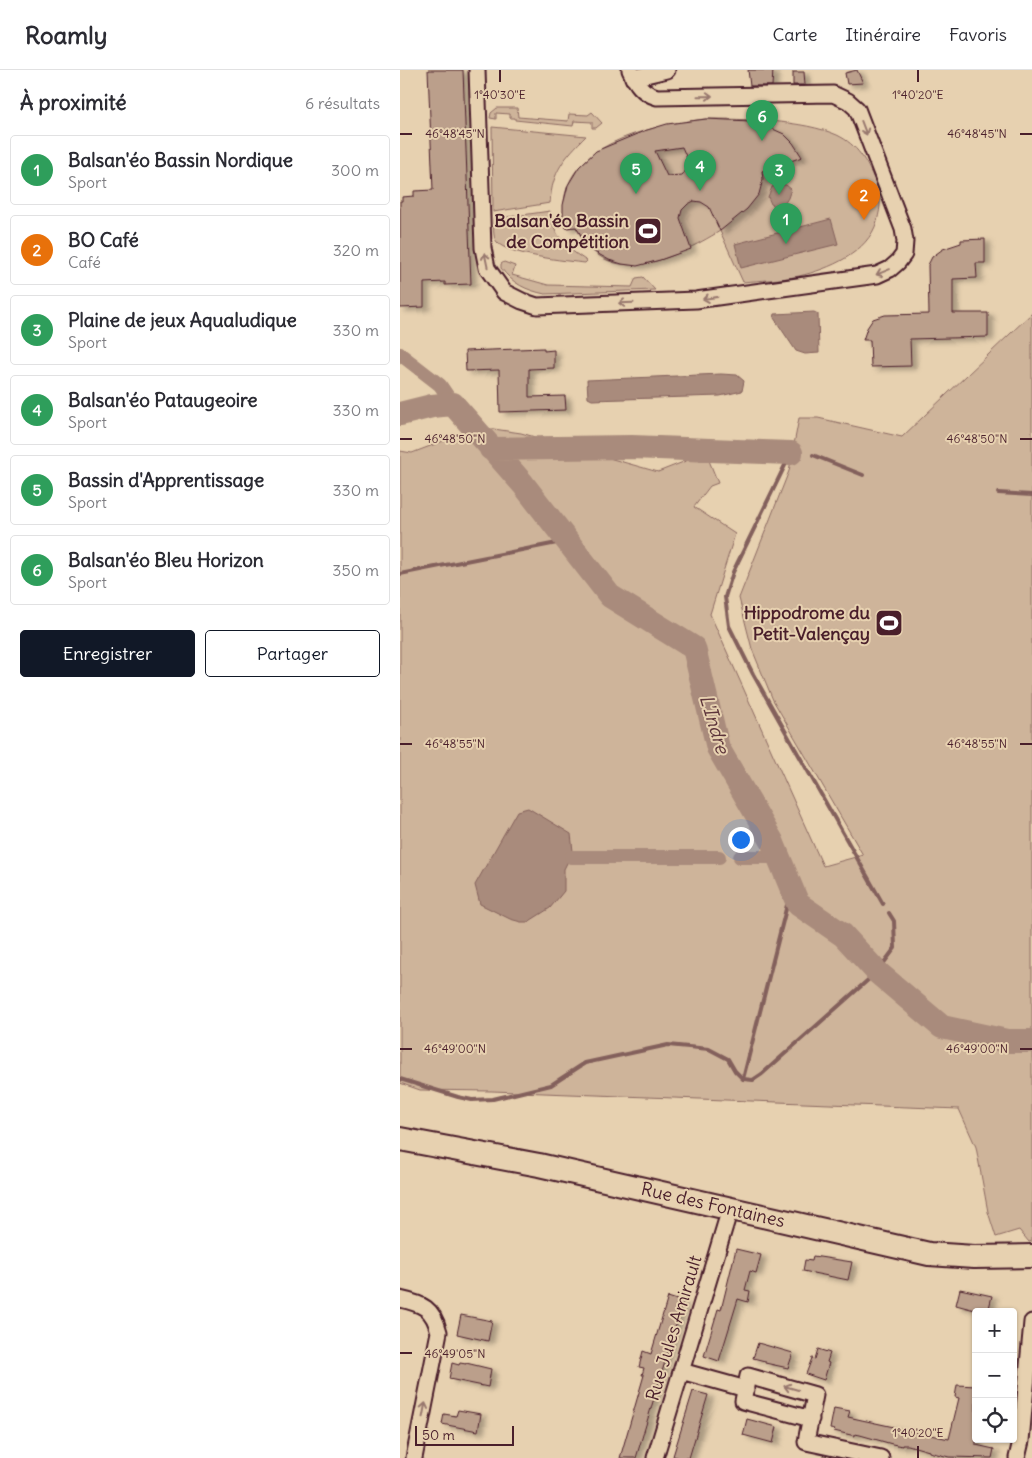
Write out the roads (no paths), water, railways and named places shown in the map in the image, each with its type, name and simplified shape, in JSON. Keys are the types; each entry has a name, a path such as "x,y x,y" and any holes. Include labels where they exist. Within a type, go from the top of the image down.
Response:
{"street":[{"path":"477,70 483,248 487,268 504,292 522,301 537,306 696,300 877,275 890,269 904,254 905,240 895,207 857,109 848,101 832,94 657,97 647,94 632,74"},
{"path":"632,74 668,70"},
{"name":"Rue des Fontaines","path":"400,1139 539,1165 930,1254 1031,1258"},
{"name":"Rue Jules Amirault","path":"655,1458 730,1209"},
{"path":"400,1300 426,1307 436,1320 439,1332 414,1458"},
{"path":"1017,1458 1021,1440 1032,1322"},
{"path":"681,1371 746,1389"},
{"path":"811,1418 743,1401 748,1376 815,1395 811,1418 806,1442 880,1458"}],"waterway":[{"path":"400,354 440,385 453,404"},
{"name":"L'Indre","path":"400,414 432,406 453,404 523,484 610,596 694,648 718,748 772,841 798,904 843,935 877,972 942,1027 1007,1041 1032,1041"},
{"path":"491,449 632,447 791,453"},
{"path":"791,453 733,572 725,597 729,626 753,674 883,904"},
{"path":"813,455 863,475"},
{"path":"998,493 1032,495"},
{"path":"400,574 567,541"},
{"path":"571,857 719,857"},
{"path":"740,857 778,857"},
{"path":"743,1079 791,889"},
{"path":"400,1079 458,1097 472,1100 493,1099 551,1085 585,1063 668,1045 709,1049 728,1059 735,1071 743,1079 753,1080 877,972 895,948 894,921 889,913"}],"place":[{"name":"Balsan'éo Bleu Horizon","path":"762,141"},
{"name":"Balsan'éo Pataugeoire","path":"700,191"},
{"name":"Bassin d'Apprentissage","path":"636,194"},
{"name":"Plaine de jeux Aqualudique","path":"779,195"},
{"name":"BO Café","path":"864,220"},
{"name":"Balsan'éo Bassin de Compétition","path":"648,231"},
{"name":"Balsan'éo Bassin Nordique","path":"786,244"},
{"name":"Hippodrome du Petit-Valençay","path":"889,623"}]}
